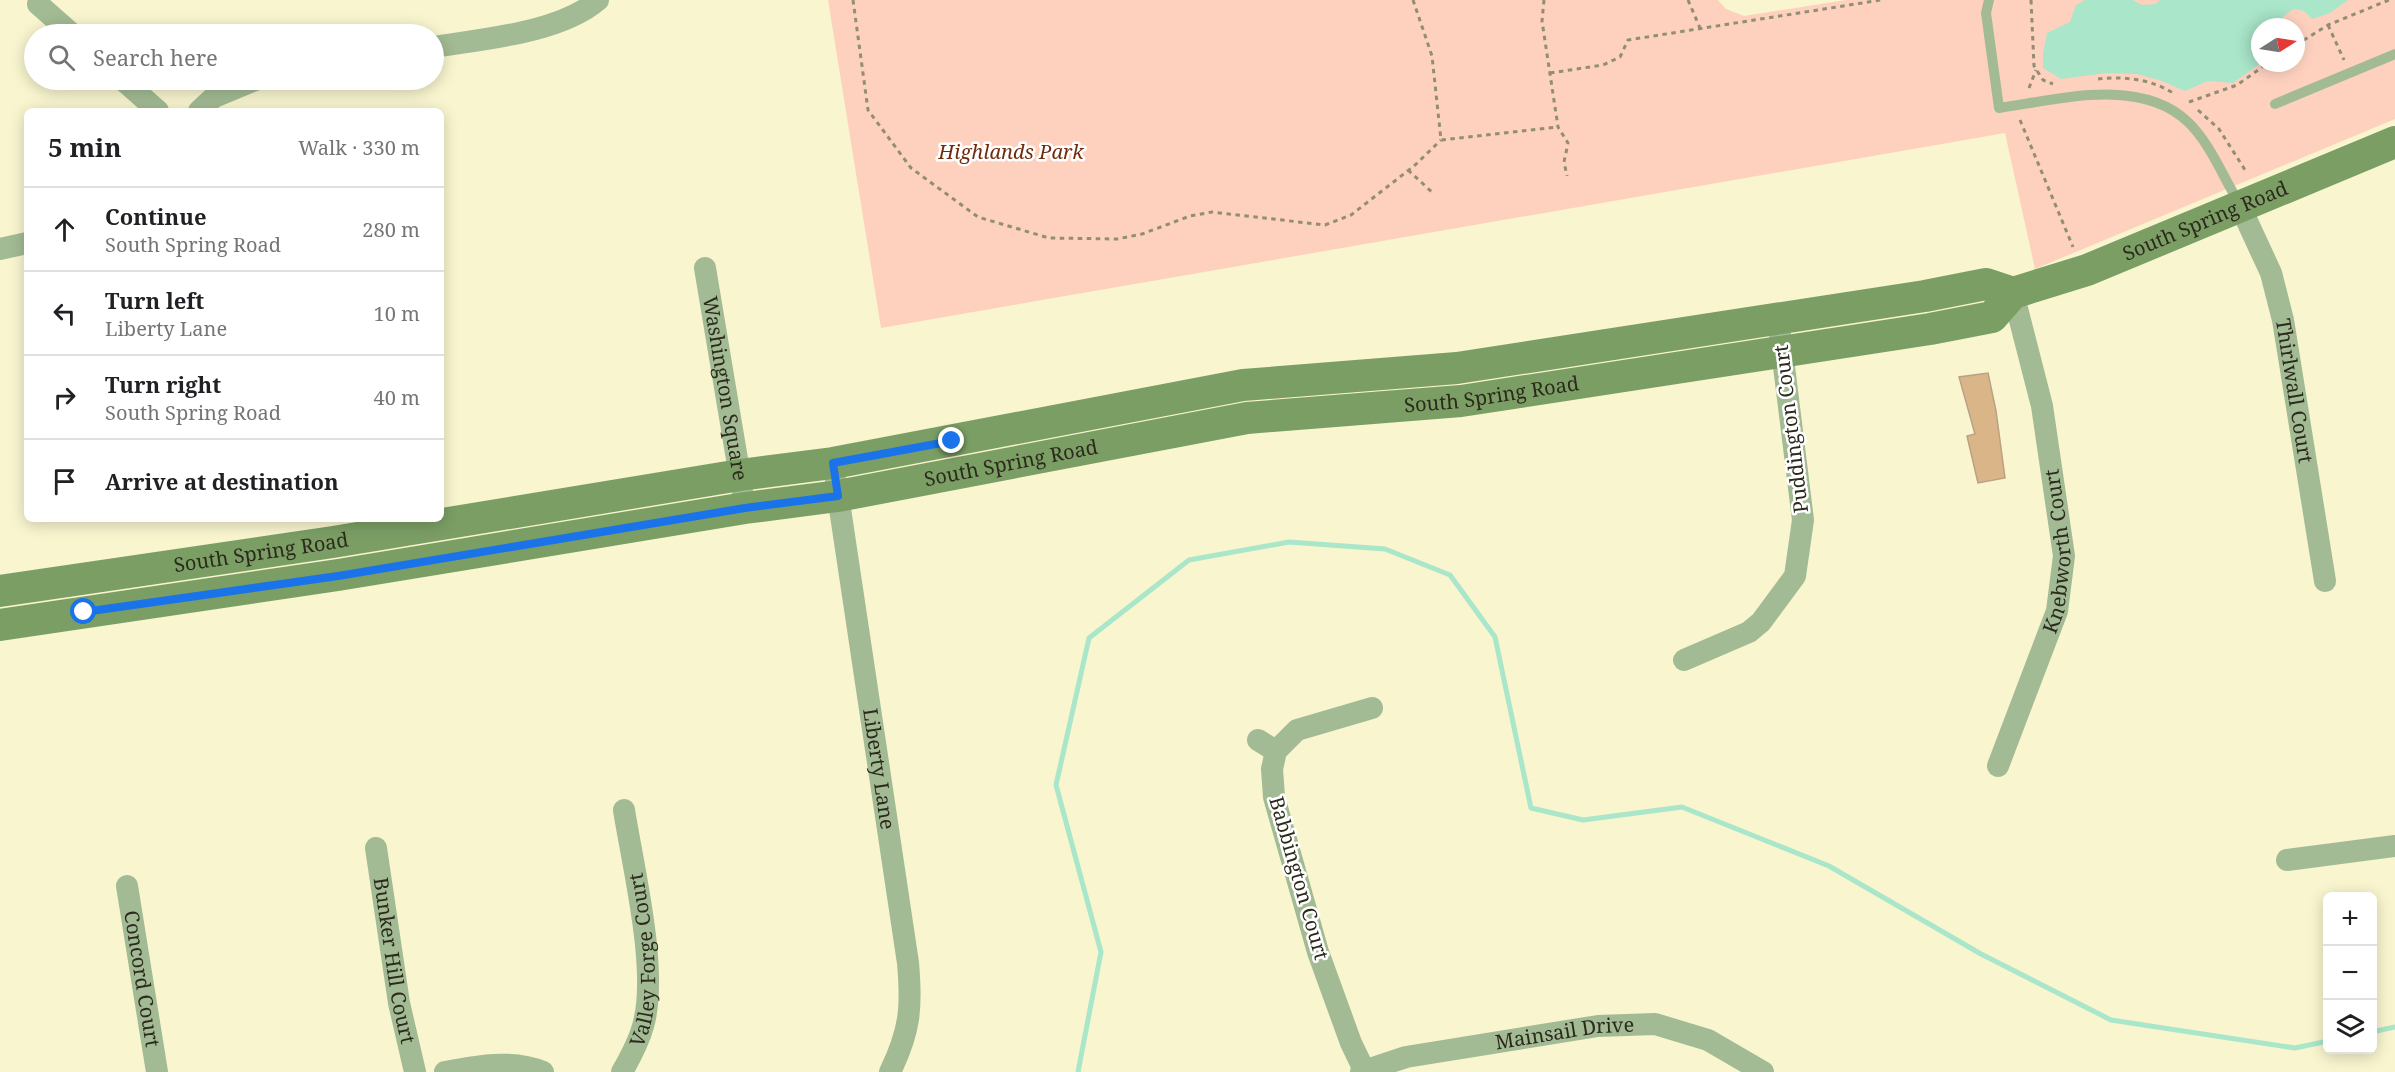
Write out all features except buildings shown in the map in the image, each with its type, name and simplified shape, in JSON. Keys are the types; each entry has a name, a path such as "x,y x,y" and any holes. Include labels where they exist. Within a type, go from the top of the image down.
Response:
{"main road":[{"name":"South Spring Road","path":"0,625 481,552 745,508 838,496 1247,418 1461,401 1930,329 1992,317 2013,293 2087,270 2395,142"},
{"name":"South Spring Road","path":"0,591 475,519 740,475 833,463 1243,385 1457,368 1986,284 2013,293"},
{"path":"475,519 481,552"}],"street":[{"path":"444,45 501,36 553,24 598,0"},
{"path":"38,4 61,24"},
{"path":"134,90 155,108"},
{"path":"202,108 214,97 231,90"},
{"name":"Thirlwall Court","path":"2240,206 2271,273 2283,320 2325,581"},
{"path":"0,249 24,244"},
{"name":"Washington Square","path":"705,268 745,508"},
{"name":"Knebworth Court","path":"1998,766 2057,611 2064,556 2042,406 2013,293"},
{"name":"Puddington Court","path":"1684,660 1749,632 1761,622 1795,576 1803,520 1778,318"},
{"name":"Liberty Lane","path":"833,463 908,963 909,1015 904,1044 890,1072"},
{"name":"Babbington Court","path":"1363,1071 1318,952 1274,797 1267,745 1297,730 1372,708"},
{"name":"Valley Forge Court","path":"622,1072 644,1026 648,992 645,939 624,810"},
{"path":"2287,860 2395,846"},
{"name":"Bunker Hill Court","path":"376,848 399,1003 415,1072"},
{"name":"Concord Court","path":"127,886 157,1072"},
{"name":"Mainsail Drive","path":"1363,1071 1406,1057 1598,1026 1655,1024 1708,1040 1763,1072"},
{"path":"445,1072 478,1066 509,1064 543,1072"}],"lane":[{"path":"1989,0 1986,13 1999,108 2086,96 2131,95 2150,99 2171,109 2189,123 2204,142 2240,206"},
{"path":"2275,104 2395,54"}],"path":[{"path":"853,0 868,110 910,168 978,217 1049,238 1118,239 1142,234 1190,216 1212,212 1325,225 1351,214 1408,170 1441,140 1558,127"},
{"path":"1413,0 1432,56 1441,140"},
{"path":"1544,0 1542,21 1558,127 1568,143 1564,162 1567,176"},
{"path":"1688,0 1700,28"},
{"path":"1550,73 1603,66 1620,57 1628,40 1881,0"},
{"path":"2031,0 2036,70 2019,118 2073,248"},
{"path":"2305,39 2328,25 2389,0"},
{"path":"2328,25 2349,73"},
{"path":"2036,70 2043,80 2051,84 2058,84"},
{"path":"2189,102 2236,85 2255,72"},
{"path":"2183,99 2219,129 2247,172"},
{"path":"1408,170 1434,194"}],"green space":[{"name":"Highlands Park","path":"828,0 1718,0 1726,9 1744,16 1846,0 2395,0 2395,119 2035,269 2005,133 881,328"}],"shaded area":[{"path":"2085,0 2133,0 2142,5 2156,4 2160,0 2348,0 2330,13 2312,19 2304,11 2293,9 2283,18 2251,18 2251,70 2233,83 2208,81 2185,91 2137,74 2106,73 2061,79 2043,68 2047,33 2070,22 2076,5"}],"waterway":[{"path":"1078,1072 1101,952 1056,785 1089,638 1189,560 1289,542 1385,549 1450,575 1495,637 1531,808 1583,820 1682,807 1829,866 1981,954 2111,1020 2295,1048 2323,1042"},
{"path":"2377,1031 2395,1027"}],"route":[{"path":"84,612 338,576 745,508 838,496 833,463 952,441"}]}
